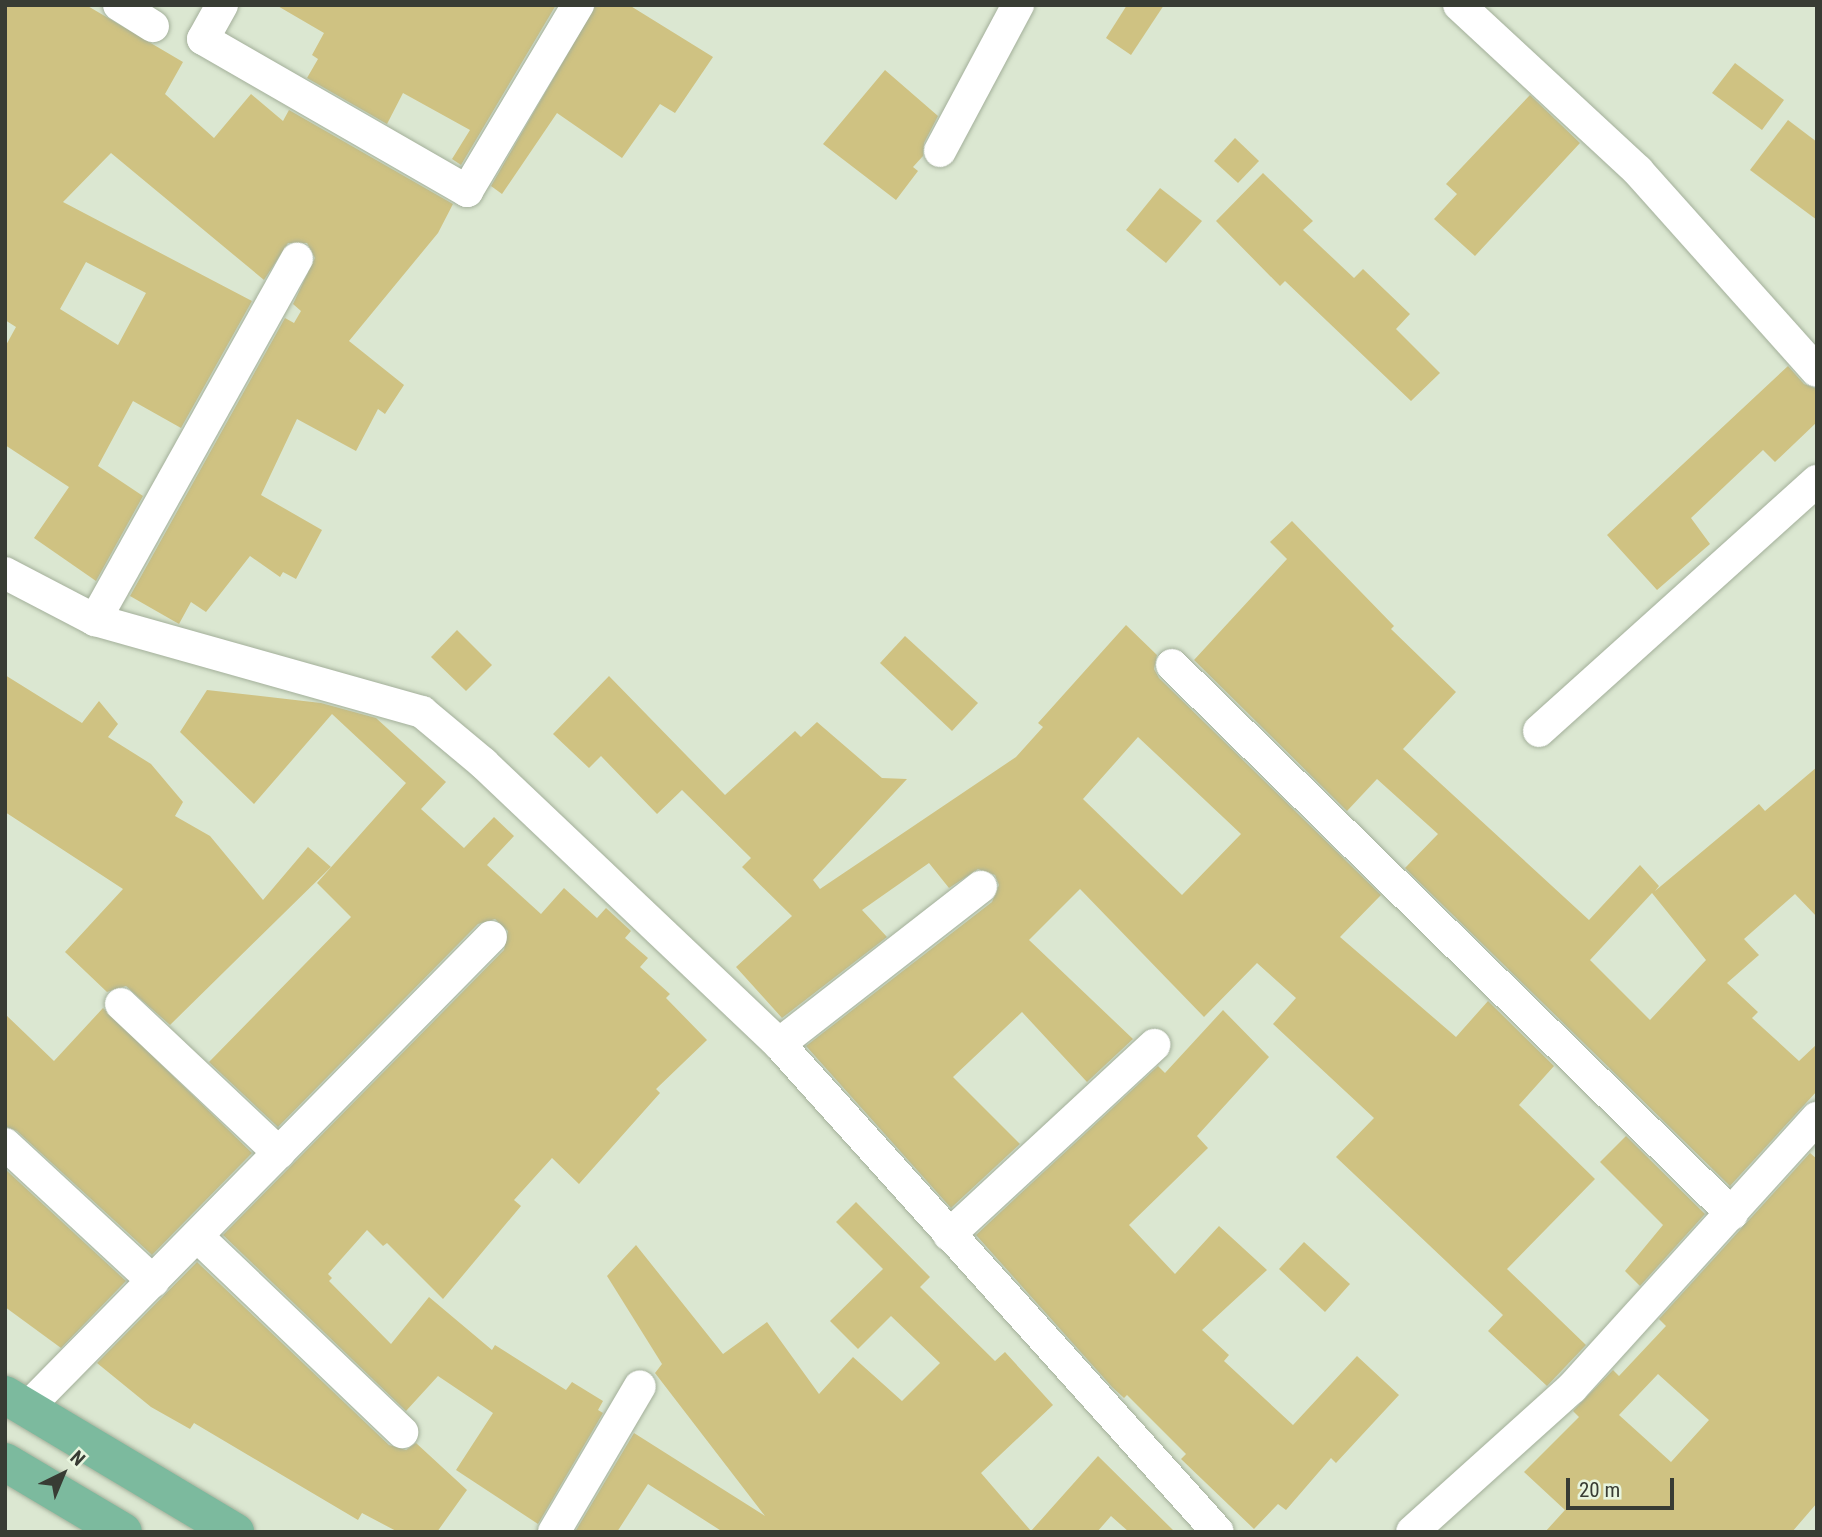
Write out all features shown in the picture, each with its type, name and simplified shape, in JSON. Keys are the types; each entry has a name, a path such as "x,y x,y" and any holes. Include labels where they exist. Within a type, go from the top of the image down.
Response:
{"highway":[{"path":"16,1402 234,1532"},
{"path":"5,1462 123,1532"}],"street":[{"path":"120,5 153,26"},
{"path":"222,5 202,39 467,191 578,5"},
{"path":"940,151 1018,5"},
{"path":"1459,5 1637,171 1817,371"},
{"path":"95,620 298,260"},
{"path":"1539,731 1817,481"},
{"path":"5,573 95,620 422,712 483,763 779,1044 1218,1532"},
{"path":"1172,665 1731,1214"},
{"path":"779,1044 981,887"},
{"path":"16,1402 153,1280 491,937"},
{"path":"121,1004 279,1153"},
{"path":"948,1234 1154,1045"},
{"path":"1412,1532 1572,1388 1817,1118"},
{"path":"5,1144 153,1280"},
{"path":"197,1236 402,1432"},
{"path":"554,1532 640,1386"}],"building":[{"path":"5,5 86,5 183,62 165,94 214,138 251,94 283,121 289,110 453,204 438,233 349,341 404,385 385,414 378,409 356,451 297,419 261,495 322,530 296,579 283,572 280,577 250,556 206,612 191,602 179,624 130,596 285,318 294,323 301,311 293,304 315,258 307,243 288,243 264,280 111,153 63,202 252,301 181,428 133,401 98,466 143,496 96,581 34,538 69,487 5,445 5,347 16,327 5,320","holes":["86,262 146,293 118,345 60,309"]},
{"path":"276,5 556,5 461,165 452,159 470,130 403,93 387,124 307,78 318,59 312,55 324,33"},
{"path":"596,5 629,5 713,57 675,113 660,104 622,158 557,113 502,194 491,186"},
{"path":"1127,5 1164,5 1131,55 1106,38"},
{"path":"1735,63 1784,100 1762,130 1712,93"},
{"path":"885,70 938,116 924,143 923,156 913,167 918,171 896,200 823,144"},
{"path":"1530,95 1580,143 1475,256 1434,219 1457,194 1446,184"},
{"path":"1788,120 1817,142 1817,220 1750,170"},
{"path":"1235,138 1259,161 1238,183 1214,161"},
{"path":"1263,173 1313,221 1303,230 1354,278 1363,269 1410,314 1396,329 1440,373 1411,401 1285,281 1280,286 1216,221"},
{"path":"1160,188 1202,221 1166,263 1126,230"},
{"path":"1788,366 1804,384 1817,389 1817,422 1775,462 1763,450 1691,518 1710,544 1657,590 1607,535"},
{"path":"1292,521 1394,626 1391,629 1456,692 1403,749 1589,920 1640,865 1659,886 1655,891 1759,804 1765,811 1817,767 1817,917 1795,894 1744,939 1759,955 1727,983 1758,1012 1752,1018 1799,1061 1817,1044 1817,1091 1730,1186 1405,868 1438,834 1377,779 1347,811 1194,660 1287,559 1270,542","holes":["1652,893 1706,960 1650,1020 1590,960"]},
{"path":"1126,625 1157,655 1154,669 1159,678 1381,895 1340,937 1456,1037 1488,1001 1554,1066 1519,1105 1595,1179 1507,1269 1586,1345 1547,1386 1488,1331 1503,1315 1336,1157 1374,1118 1273,1024 1296,998 1257,963 1204,1017 1080,889 1029,940 1133,1039 1087,1082 1022,1012 953,1077 1020,1144 951,1208 806,1046 992,902 999,885 995,875 978,869 949,888 929,863 862,910 887,937 782,1018 736,967 792,916 742,867 751,858 682,790 657,814 601,756 589,768 553,734 609,676 725,795 795,731 801,737 817,722 882,778 907,779 813,880 820,889 1016,757 1043,727 1038,723","holes":["1138,737 1241,834 1182,895 1083,799"]},
{"path":"457,630 492,665 466,691 431,657"},
{"path":"905,636 978,703 952,731 880,663"},
{"path":"5,675 82,723 99,701 118,724 108,737 151,764 183,802 175,816 210,836 263,900 308,847 331,867 170,1025 126,986 107,992 65,952 123,889 5,812"},
{"path":"207,690 321,703 376,718 446,782 421,809 464,848 494,817 514,836 487,865 541,914 564,888 597,918 606,908 631,931 625,938 648,958 640,967 670,994 666,998 707,1040 656,1089 660,1093 579,1184 552,1158 514,1200 521,1206 443,1299 387,1243 383,1246 367,1230 328,1274 332,1278 329,1281 391,1344 429,1297 492,1350 495,1345 566,1390 572,1382 603,1401 598,1410 603,1413 538,1524 456,1470 493,1413 438,1376 406,1411 223,1235 504,950 508,931 495,919 478,924 278,1127 209,1062 351,917 317,883 406,783 332,714 254,804 180,732"},
{"path":"103,1008 252,1153 152,1255 17,1131 5,1126 5,1014 54,1061"},
{"path":"1223,1010 1269,1057 1197,1136 1208,1148 1129,1225 1175,1274 1219,1226 1267,1270 1202,1330 1229,1355 1224,1361 1293,1425 1357,1356 1399,1395 1336,1463 1331,1458 1286,1510 1278,1504 1254,1529 1181,1459 1186,1454 1127,1395 1124,1398 1112,1387 976,1235 1158,1066 1165,1073"},
{"path":"1626,1136 1705,1214 1640,1286 1625,1271 1663,1225 1600,1162"},
{"path":"1810,1153 1817,1159 1817,1503 1792,1532 1545,1532 1565,1510 1524,1472 1579,1417 1573,1411 1613,1370 1619,1376 1666,1326 1659,1319","holes":["1658,1374 1709,1420 1671,1462 1619,1415"]},
{"path":"5,1169 126,1281 61,1348 5,1307"},
{"path":"856,1202 930,1277 920,1287 995,1361 1005,1352 1053,1405 981,1473 1031,1531 1098,1456 1175,1532 1129,1532 1111,1516 1097,1532 723,1532 648,1484 617,1532 575,1532 634,1433 765,1516 655,1373 662,1364 607,1276 636,1245 723,1354 767,1322 819,1394 853,1357 902,1401 940,1363 891,1316 858,1349 830,1321 883,1269 836,1222"},
{"path":"1304,1242 1350,1284 1325,1312 1279,1269"},
{"path":"197,1262 389,1445 406,1450 416,1443 467,1490 437,1532 398,1532 362,1513 358,1520 194,1423 190,1429 151,1407 97,1363"}]}
